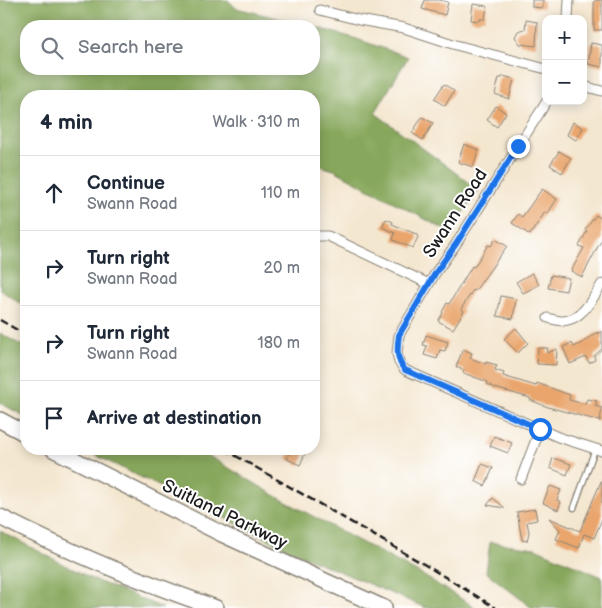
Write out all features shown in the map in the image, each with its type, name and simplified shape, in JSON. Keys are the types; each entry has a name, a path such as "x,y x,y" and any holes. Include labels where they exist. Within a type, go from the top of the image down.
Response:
{"highway":[{"path":"0,420 20,431"},
{"name":"Suitland Parkway","path":"65,455 222,534 384,608"},
{"path":"0,517 110,568 216,608"}],"street":[{"path":"568,15 569,0"},
{"path":"320,10 359,20 404,28 456,45 542,68"},
{"path":"587,87 602,91"},
{"name":"Swann Road","path":"544,105 429,284 399,335 397,346 401,366 405,370 540,429 598,450"},
{"path":"320,236 328,236 429,284"},
{"path":"548,318 564,321 580,315 592,301 602,284"},
{"path":"520,478 540,429"}],"lane":[{"path":"574,508 598,450"}],"green space":[{"path":"0,0 228,0 236,8 285,20 20,20 20,75 320,75 320,29 354,38 408,57 375,113 479,190 449,232 334,170 320,166 320,90 20,90 20,303 0,290"},
{"path":"0,333 20,345 20,414 0,403"},
{"path":"95,455 207,455 281,499 424,576 476,608 426,608 298,554"},
{"path":"0,531 90,578 163,608 0,608"},
{"path":"490,542 535,548 602,577 602,608 532,608 486,572"}],"building":[{"path":"425,0 448,2 445,15 422,9"},
{"path":"532,0 543,0 543,8 532,7"},
{"path":"602,0 602,30 594,30 594,1"},
{"path":"473,4 487,6 485,19 480,19 480,21 471,20"},
{"path":"526,20 537,22 536,46 520,44 515,37 518,31 525,29"},
{"path":"591,43 602,45 602,67 588,64"},
{"path":"503,76 514,79 509,99 495,94 499,78"},
{"path":"444,84 454,91 445,106 434,99"},
{"path":"496,106 506,113 497,127 487,120"},
{"path":"422,117 433,123 423,140 412,133"},
{"path":"573,122 583,128 576,140 567,135"},
{"path":"464,144 479,150 473,167 458,162"},
{"path":"559,151 571,158 562,173 550,165"},
{"path":"542,189 557,199 548,213 545,212 530,235 512,223 518,214 522,217"},
{"path":"596,215 602,219 602,239 582,277 571,271 584,248 579,246 587,231 585,230"},
{"path":"386,219 393,222 392,224 416,234 418,237 413,248 393,240 395,233 382,227"},
{"path":"495,239 507,246 475,291 473,290 461,309 464,311 453,329 438,321 447,303 449,304 472,266 474,267 488,245 491,246"},
{"path":"532,273 539,285 523,293 516,282"},
{"path":"551,275 569,278 566,291 548,288"},
{"path":"501,296 516,299 513,319 497,316"},
{"path":"516,328 528,343 518,353 504,339"},
{"path":"602,331 602,349 594,356 595,360 589,363 586,357 570,364 563,347 572,343 574,347 597,332 598,334"},
{"path":"426,335 448,342 445,351 440,350 437,359 424,355 427,346 423,345"},
{"path":"538,348 548,348 547,353 557,349 556,365 537,364"},
{"path":"463,349 472,353 470,358 486,364 486,362 497,365 495,370 504,373 503,376 536,386 537,383 570,395 569,400 585,404 587,399 597,401 595,406 602,408 600,421 548,407 530,400 530,398 495,388 487,384 488,382 463,373 464,370 456,367"},
{"path":"494,436 512,443 508,453 490,446"},
{"path":"289,455 304,455 300,465 287,459"},
{"path":"553,458 571,464 567,475 550,468"},
{"path":"482,464 493,468 485,486 475,481"},
{"path":"602,479 602,519 594,538 584,534 579,548 556,539 560,530 549,518 580,531"},
{"path":"550,486 561,490 557,500 561,502 558,510 543,503"},
{"path":"493,498 505,508 487,505"},
{"path":"535,509 537,520 527,522 529,532 527,541 522,540 517,512"}],"railway":[{"path":"0,320 20,332"},
{"path":"234,455 496,608"}],"route":[{"path":"518,146 436,272 399,335 397,346 399,362 405,370 540,429"}]}
